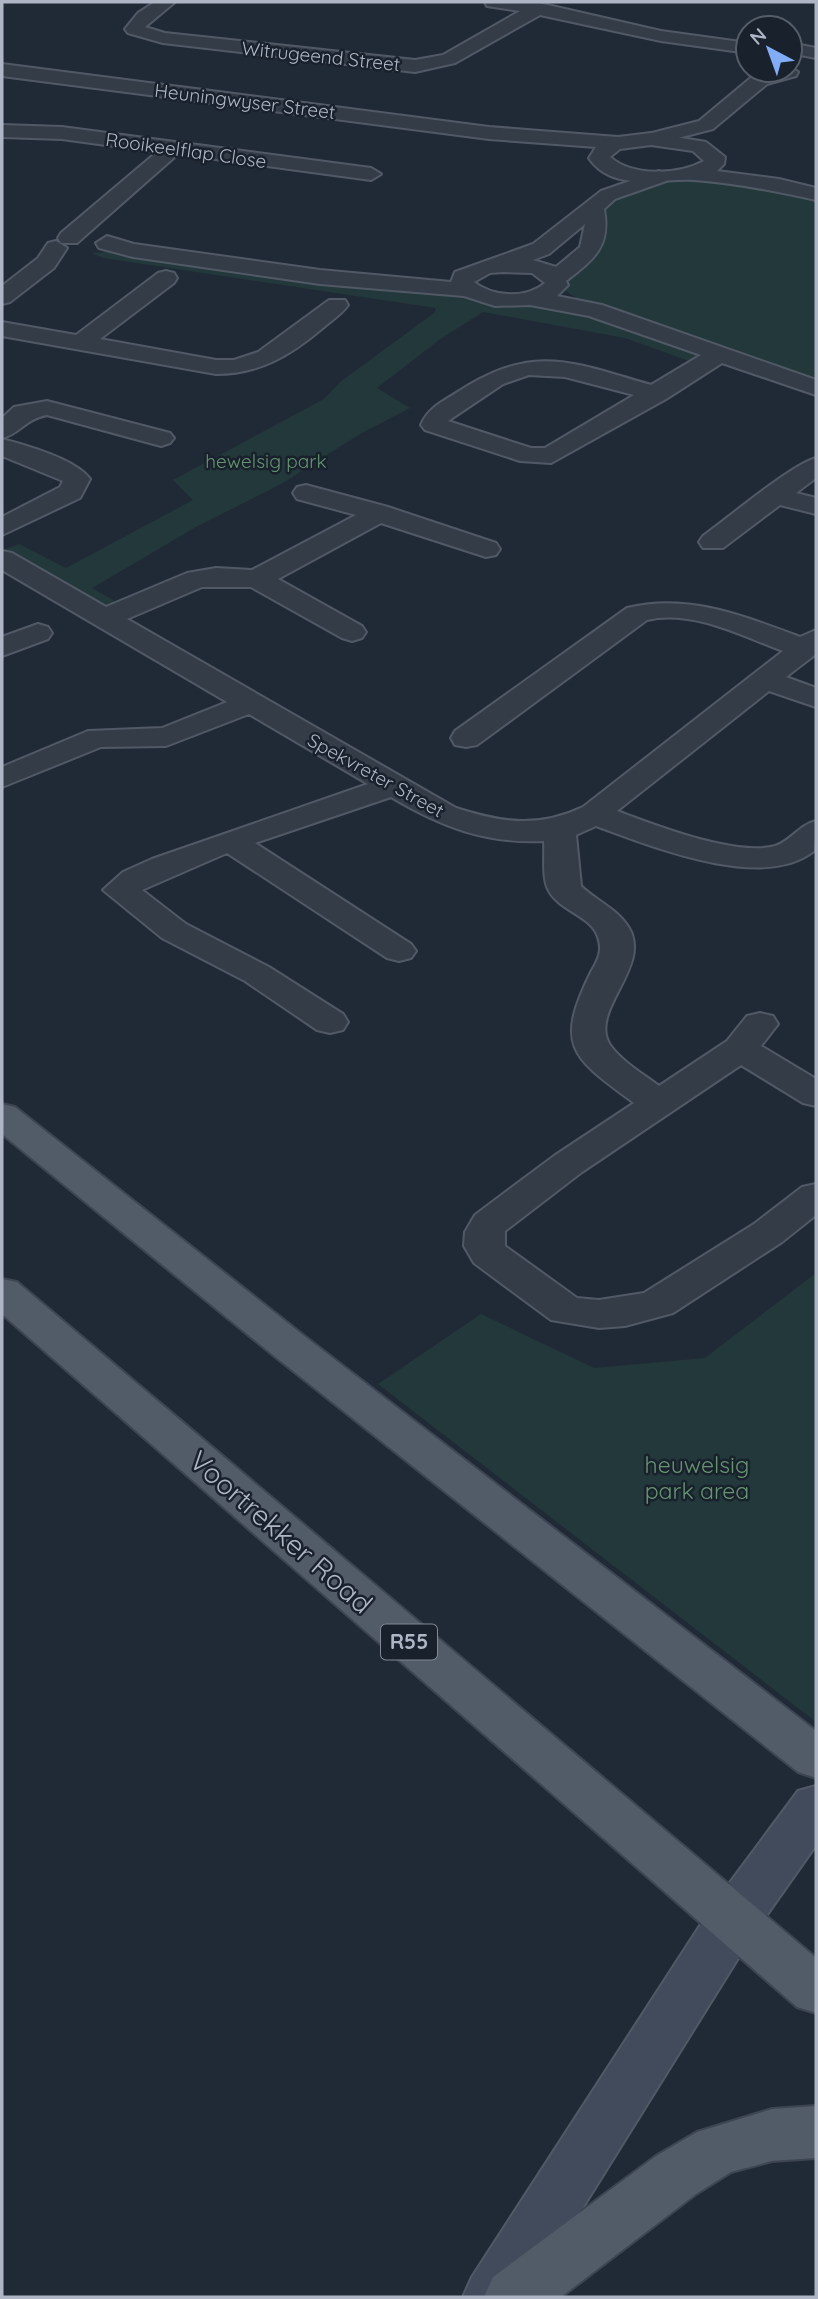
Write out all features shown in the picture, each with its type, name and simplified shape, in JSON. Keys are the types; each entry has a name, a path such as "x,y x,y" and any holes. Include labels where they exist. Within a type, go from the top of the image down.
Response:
{"main road":[{"path":"2,1115 278,1336 816,1758"},
{"name":"Voortrekker Road","path":"2,1292 816,1990"},
{"path":"493,2297 733,1920 816,1806"},
{"path":"514,2297 676,2175 717,2150 772,2135 816,2132"}],"street":[{"name":"Witrugeend Street","path":"166,2 144,17 134,29 163,38 415,66 449,59 539,8"},
{"path":"493,2 539,8 599,21 636,42 687,45 734,58"},
{"name":"Heuningwyser Street","path":"2,70 489,132 620,143 651,139"},
{"path":"651,139 706,125 742,84"},
{"path":"693,174 708,169 710,154 706,125"},
{"name":"Rooikeelflap Close","path":"2,131 62,133 371,174"},
{"name":"Heuningwyser Street","path":"489,132 546,143 659,177"},
{"path":"651,139 681,141 779,185"},
{"path":"527,298 544,294 555,280 591,250 606,163 601,152 620,143"},
{"path":"2,298 80,247 173,148"},
{"path":"80,247 133,250 320,277 390,281 470,281 541,249 600,202 659,177 693,174 779,185 816,194"},
{"path":"541,249 555,280"},
{"path":"503,265 536,268 594,310"},
{"path":"80,343 166,278"},
{"path":"470,281 493,298 527,298 594,310 816,388"},
{"path":"2,329 216,367 240,368 264,360 337,305"},
{"path":"657,394 553,368 529,367 510,371 483,386 440,414 434,425 528,456 543,457 565,448 657,394 720,354"},
{"path":"2,431 23,412 47,408 161,438"},
{"path":"2,447 65,470 77,479 71,492 2,527"},
{"path":"713,542 816,466"},
{"path":"306,493 379,513 486,549"},
{"path":"774,495 816,506"},
{"path":"257,579 379,513"},
{"name":"Spekvreter Street","path":"2,559 445,815 481,827 518,831 559,829 594,814 810,644"},
{"path":"106,618 197,579 216,576 257,579 352,632"},
{"path":"466,738 637,614 649,609 680,609 810,644"},
{"path":"2,646 38,633"},
{"path":"766,680 816,698"},
{"path":"2,778 99,738 166,737 251,704"},
{"path":"330,1022 257,974 174,931 121,893 122,886 174,860 392,786"},
{"path":"594,814 706,849 756,857 786,854 816,831"},
{"path":"559,829 564,888 607,920 614,929 618,943 618,954 589,1021 587,1036 604,1060 658,1103"},
{"path":"232,842 398,951"},
{"path":"816,1096 750,1037 568,1164 489,1224 483,1235 483,1245 488,1254 566,1310 599,1314 625,1312 658,1303 768,1233 816,1196"}],"green space":[{"name":"hewelsig park","path":"700,175 761,182 816,198 816,385 720,354 703,366 625,338 483,312 439,340 377,388 410,408 360,434 283,483 196,527 92,588 118,603 92,610 2,559 2,550 19,544 66,568 193,500 173,480 324,399 340,382 434,313 436,308 103,258 92,253 133,250 594,310 557,285 589,253 608,195"},
{"name":"heuwelsig park area","path":"816,1273 816,1722 378,1384 481,1314 594,1368 705,1358"}]}
